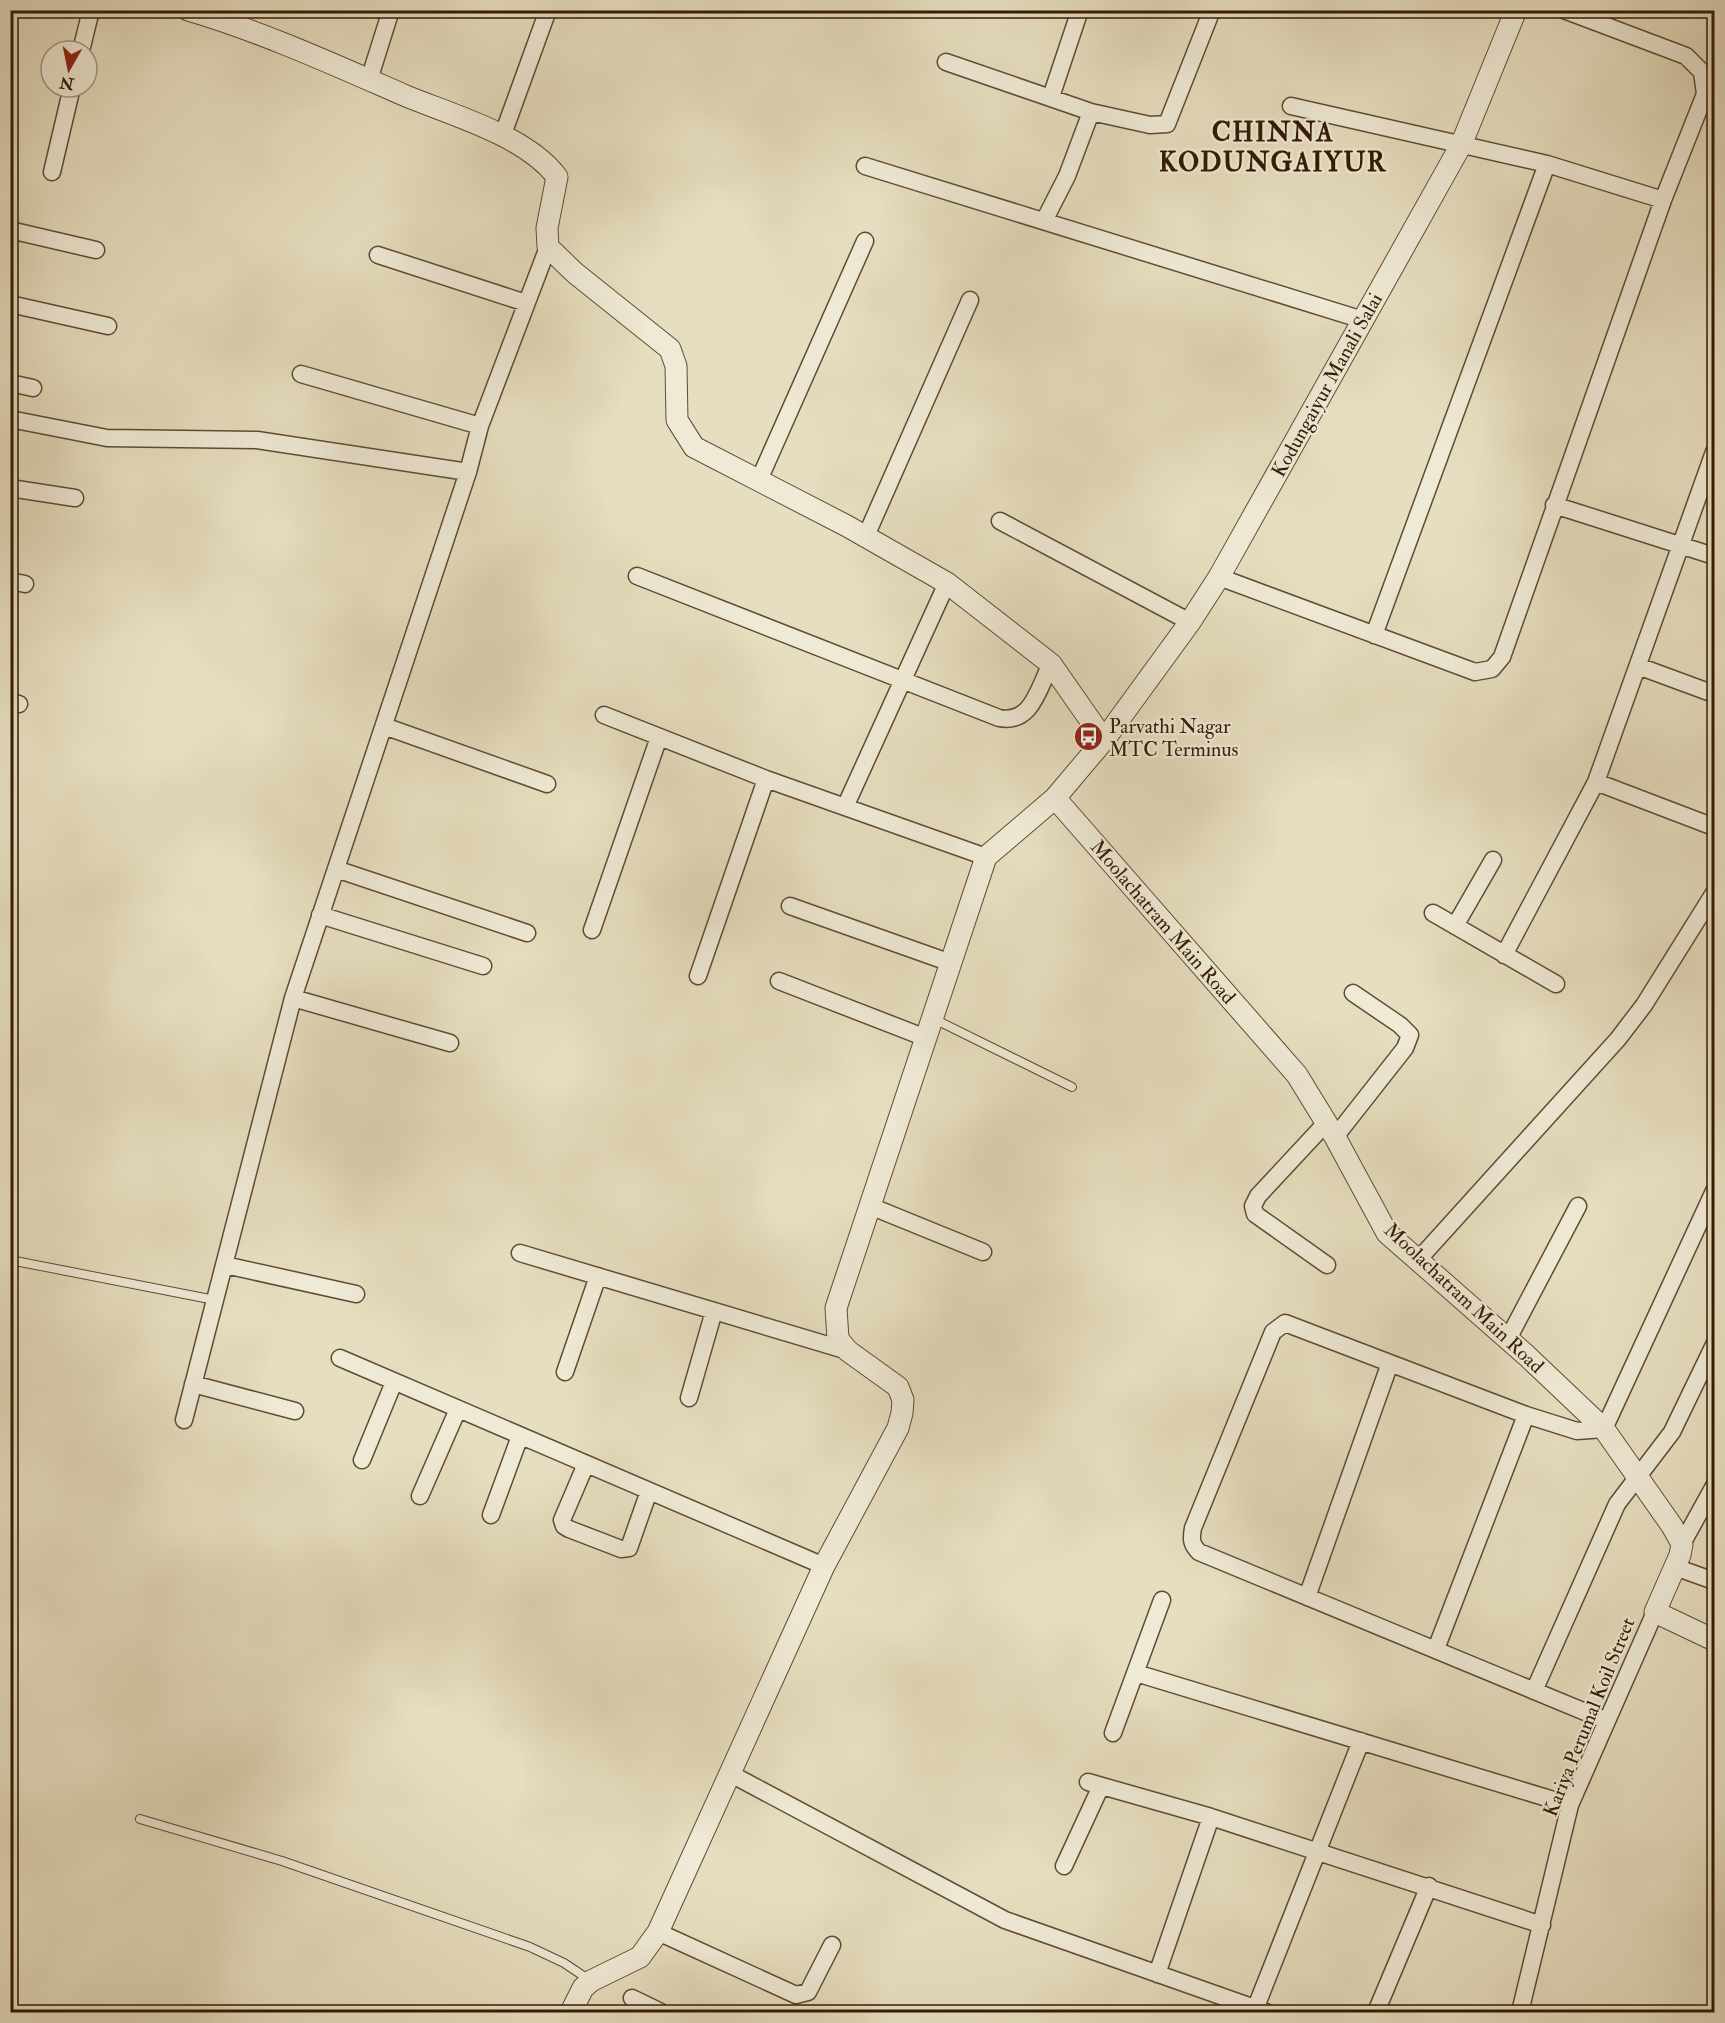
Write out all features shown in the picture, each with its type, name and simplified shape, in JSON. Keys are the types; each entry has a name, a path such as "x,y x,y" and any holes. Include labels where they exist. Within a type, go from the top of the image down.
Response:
{"street":[{"path":"84,39 91,10"},
{"path":"184,1420 293,998 468,472 480,426 548,247 547,228 557,177 547,163 502,137 224,21 188,10"},
{"path":"369,80 392,10"},
{"path":"502,137 548,10"},
{"path":"1051,97 1080,10"},
{"path":"946,62 1091,112 1150,125 1167,124 1212,10"},
{"name":"Kodungaiyur Manali Salai","path":"986,857 1055,798 1104,740 1190,622 1219,576 1461,145 1516,10"},
{"path":"1219,576 1475,672 1492,669 1502,657 1662,200 1705,94 1702,72 1686,56 1564,10"},
{"path":"52,172 69,99"},
{"path":"1291,106 1547,164 1662,200"},
{"path":"1044,221 1067,176 1091,112"},
{"path":"1374,635 1547,164"},
{"path":"865,166 1363,320"},
{"path":"10,230 96,250"},
{"path":"759,480 865,241"},
{"path":"548,247 575,273 670,349 676,366 677,420 694,447 866,536 947,583 1051,664 1104,740"},
{"path":"378,255 526,303"},
{"path":"866,536 970,300"},
{"path":"10,304 108,326"},
{"path":"301,374 480,426"},
{"path":"10,383 33,388"},
{"path":"10,418 107,438 257,440 468,472"},
{"path":"1504,955 1596,782 1683,546 1714,452"},
{"path":"10,488 75,498"},
{"path":"1554,505 1714,556"},
{"path":"1000,521 1190,622"},
{"path":"637,576 999,718 1013,720 1026,713 1051,664"},
{"path":"844,807 947,583"},
{"path":"1638,666 1714,694"},
{"path":"571,2013 583,1988 591,1981 639,1957 658,1932 824,1566 898,1428 903,1400 898,1387 848,1351 838,1339 836,1308 986,857 766,779 604,715"},
{"path":"384,726 547,784"},
{"path":"592,930 659,737"},
{"path":"699,976 766,779"},
{"path":"1596,782 1714,827"},
{"name":"Moolachatram Main Road","path":"1055,798 1297,1075 1387,1233 1508,1339 1604,1429 1682,1544"},
{"path":"1455,926 1493,860"},
{"path":"336,869 527,933"},
{"path":"1418,1260 1618,1039 1644,1005 1714,893"},
{"path":"790,906 951,963"},
{"path":"1433,913 1556,984"},
{"path":"320,915 483,966"},
{"path":"779,981 926,1038"},
{"path":"1327,1265 1256,1214 1253,1206 1258,1196 1330,1131 1406,1048 1410,1035 1400,1025 1353,993"},
{"path":"293,998 450,1042"},
{"path":"1607,1721 1199,1552 1193,1546 1193,1528 1273,1332 1285,1323 1296,1325 1526,1415 1577,1431 1604,1429 1714,1191"},
{"path":"870,1206 983,1252"},
{"path":"1508,1339 1578,1206"},
{"path":"520,1253 848,1351"},
{"path":"225,1265 356,1294"},
{"path":"565,1372 598,1276"},
{"path":"690,1398 714,1311"},
{"path":"1534,1691 1617,1504 1672,1432 1714,1345"},
{"path":"340,1358 824,1566"},
{"path":"1307,1597 1390,1363"},
{"path":"362,1460 394,1382"},
{"path":"193,1384 295,1411"},
{"path":"420,1496 458,1409"},
{"path":"1436,1649 1526,1415"},
{"path":"491,1515 520,1436"},
{"path":"586,1464 562,1520 568,1529 621,1549 629,1548 649,1491"},
{"path":"1714,1486 1682,1544 1675,1567 1655,1612 1714,1640"},
{"path":"1675,1567 1714,1581"},
{"path":"1113,1733 1162,1600"},
{"name":"Kariya Perumal Koil Street","path":"1520,2013 1570,1805 1655,1612"},
{"path":"1136,1672 1570,1805"},
{"path":"729,1773 1005,1920 1259,2011 1361,1741"},
{"path":"1064,1866 1095,1784 1319,1851 1542,1925"},
{"path":"1157,1974 1211,1817"},
{"path":"1376,2013 1429,1887"},
{"path":"658,1932 796,1995 808,1992 832,1945"},
{"path":"632,1998 662,2013"}],"lane":[{"path":"932,1018 1072,1087"},
{"path":"10,1260 215,1300"},
{"path":"140,1820 282,1861 530,1947 564,1963 591,1981"}],"place":[{"name":"Parvathi Nagar MTC Terminus","path":"1088,737"}],"district":[{"name":"CHINNA KODUNGAIYUR","path":"1273,148"}]}
